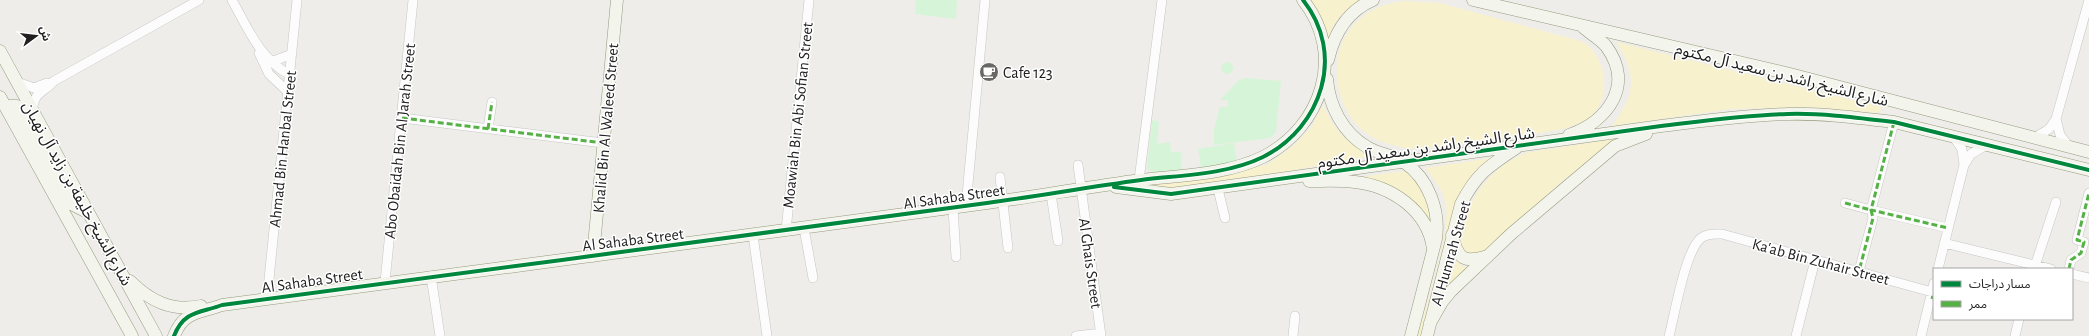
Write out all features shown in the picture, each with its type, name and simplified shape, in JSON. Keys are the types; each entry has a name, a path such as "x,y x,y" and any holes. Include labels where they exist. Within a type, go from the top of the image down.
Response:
{"street":[{"path":"17,82 34,88 54,81 199,0"},
{"path":"232,0 256,44 266,68 278,83 288,92"},
{"name":"Ahmad Bin Hanbal Street","path":"267,298 297,0"},
{"name":"Abo Obaidah Bin Al Jarah Street","path":"385,282 413,0"},
{"name":"Khalid Bin Al Waleed Street","path":"593,256 617,0"},
{"name":"Moawiah Bin Abi Sofian Street","path":"786,231 809,0"},
{"path":"966,206 986,0"},
{"path":"1139,180 1162,0"},
{"path":"1303,0 1316,21 1322,37 1330,102 1340,120 1352,135 1367,147 1403,162"},
{"path":"1107,186 1231,167 1264,156 1294,134 1304,122 1321,92 1332,43 1340,27 1353,12 1373,0"},
{"name":"شارع الشيخ راشد بن سعيد آل مكتوم","path":"1473,0 1797,76 2089,152"},
{"path":"1519,0 1525,12"},
{"path":"2034,138 2049,129 2056,119 2089,0"},
{"path":"1555,141 1580,131 1605,114 1614,100 1618,85 1618,71 1605,45 1580,26"},
{"path":"256,44 271,62 290,75"},
{"name":"شارع الشيخ خليفة بن زايد آل نهيان","path":"0,51 156,336"},
{"path":"271,62 292,54"},
{"path":"34,112 34,103 38,95 54,81"},
{"name":"شارع الشيخ خليفة بن زايد آل نهيان","path":"0,97 132,336"},
{"path":"488,129 492,102"},
{"path":"8,111 10,106 17,106 69,200 73,205 87,212"},
{"name":"شارع الشيخ راشد بن سعيد آل مكتوم","path":"1107,186 1171,194 1218,189 1519,145 1683,123 1735,117 1790,114 1864,118 1894,122 1989,144 2089,170"},
{"path":"402,118 604,143"},
{"path":"2056,119 2060,135 2069,147"},
{"path":"1859,271 1873,218 1871,210 1894,122"},
{"path":"1430,323 1447,296 1511,234 1615,146 1635,137 1683,123"},
{"path":"1953,136 1962,149 1964,165"},
{"path":"1938,268 1964,165 1971,154 1989,144"},
{"name":"Al Humrah Street","path":"1427,336 1461,204 1479,174 1519,145"},
{"name":"Al Humrah Street","path":"1403,162 1417,174 1427,189 1436,210 1438,226 1433,254 1411,336"},
{"name":"Al Ghais Street","path":"1078,165 1101,334"},
{"path":"1000,177 1008,248"},
{"path":"1274,180 1355,182 1381,187 1400,197 1415,211 1425,225 1432,240 1433,254"},
{"name":"Al Sahaba Street","path":"174,336 181,323 189,316 199,311 222,305 385,282 786,231 1107,186"},
{"path":"1218,189 1226,218"},
{"path":"2069,268 2071,260 2081,253 2084,242 2077,240 2087,210 2089,193"},
{"path":"1051,194 1058,241"},
{"path":"1944,243 2034,267 2056,202"},
{"path":"1845,204 1948,228"},
{"path":"953,208 956,257"},
{"path":"804,228 813,278"},
{"name":"Ka'ab Bin Zuhair Street","path":"1669,336 1689,258 1696,244 1702,237 1710,234 1722,234 1933,292"},
{"path":"753,235 768,336"},
{"path":"1452,235 1459,254 1464,259 1473,260 1491,255"},
{"path":"1796,336 1815,260"},
{"name":"Al Sahaba Street","path":"119,269 146,296 166,305 181,308 213,304 222,305"},
{"path":"2073,274 2089,278"},
{"path":"431,276 440,336"},
{"path":"1921,336 1933,292"},
{"path":"1293,336 1295,316"},
{"path":"2015,336 2019,320"},
{"path":"1076,336 1101,334"}],"sand":[{"path":"1308,0 1362,0 1340,16 1333,26 1327,40"},
{"path":"1405,1 1440,3 1584,42 1596,55 1601,64 1604,92 1601,103 1595,112 1586,120 1558,130 1446,146 1410,149 1390,144 1372,137 1358,126 1348,113 1341,97 1337,81 1337,64 1341,47 1348,32 1370,11 1381,6"},
{"path":"1616,42 1881,107 1880,113 1806,107 1731,109 1612,126 1620,115 1629,94 1631,85 1628,65"},
{"path":"1323,105 1332,122 1343,136 1357,147 1375,156 1170,191 1146,186 1267,165 1293,146 1311,128"},
{"path":"1619,138 1579,173 1566,178 1485,251 1469,257 1461,248 1462,233 1471,204 1488,179 1511,160 1525,153"},
{"path":"1491,158 1478,170 1424,336 1418,336 1438,267 1445,229 1446,213 1445,201 1442,192 1425,168"},
{"path":"1405,171 1423,192 1429,206 1430,233 1423,215 1360,177"},
{"path":"1456,260 1463,267 1469,267 1448,287"}],"green space":[{"path":"916,0 957,0 956,19 915,14"},
{"path":"1227,62 1231,64 1233,68 1231,72 1227,74 1223,72 1221,68 1223,64"},
{"path":"1247,78 1281,81 1276,132 1270,138 1214,145 1214,130 1220,107 1228,107 1228,100 1220,100 1239,80"},
{"path":"1152,120 1159,122 1157,144 1170,142 1171,152 1181,152 1182,170 1158,174 1147,169"},
{"path":"1234,143 1237,162 1201,168 1198,149"}],"marked path":[{"path":"488,129 492,102"},
{"path":"402,118 603,143"},
{"path":"1894,122 1871,210 1948,228"},
{"path":"2069,268 2071,260 2081,253 2084,242 2077,240 2089,193"},
{"path":"1845,203 1871,210 1873,218 1859,271"}],"cycle path":[{"path":"174,336 183,321 188,317 200,311 222,305 891,216 1141,180 1219,171 1249,163 1263,157 1283,144 1300,127 1313,108 1321,88 1325,65 1323,43 1316,21 1303,0"},
{"path":"1114,187 1171,194 1661,126 1740,117 1788,114 1855,117 1894,122 2089,170"}],"place":[{"name":"Cafe 123","path":"989,72"}]}
